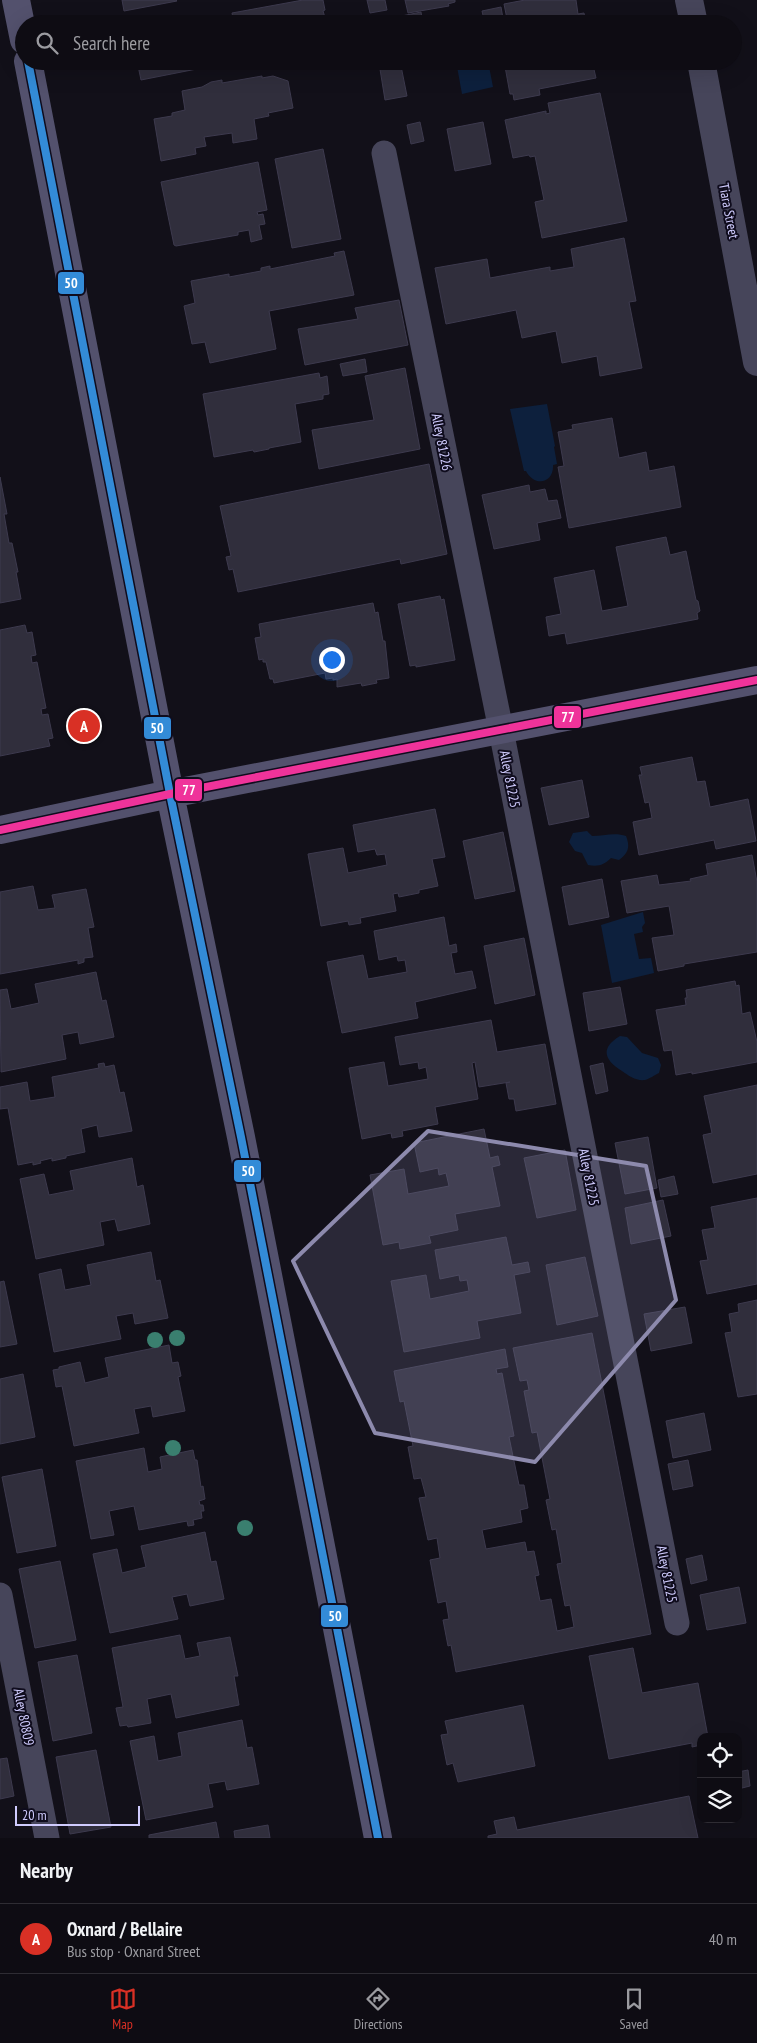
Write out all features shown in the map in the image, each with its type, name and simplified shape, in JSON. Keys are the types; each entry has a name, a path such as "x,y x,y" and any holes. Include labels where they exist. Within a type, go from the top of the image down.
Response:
{"main road":[{"path":"16,0 19,15"},
{"path":"30,70 170,794 241,1137 378,1838"},
{"path":"0,830 170,794 757,680"}],"street":[{"path":"689,0 692,15"},
{"name":"Tiara Street","path":"703,70 757,362"}],"lane":[{"name":"Alley 81226","path":"384,153 500,730"},
{"name":"Alley 81225","path":"500,730 677,1623"},
{"name":"Alley 80809","path":"0,1595 48,1838"}],"highlighted area":[{"path":"428,1131 646,1166 676,1300 535,1462 375,1433 293,1261"}],"water":[{"path":"458,70 490,70 493,87 462,94"},
{"path":"547,404 557,464 553,465 550,476 547,479 538,481 524,471 510,409"},
{"path":"587,831 592,836 613,834 626,836 628,843 627,852 619,860 611,858 601,865 588,865 582,853 575,851 569,842 573,833"},
{"path":"643,912 645,923 642,927 643,932 634,934 639,959 651,958 654,973 612,983 601,925"},
{"path":"620,1036 627,1037 642,1053 658,1058 661,1065 659,1073 647,1079 639,1080 627,1075 611,1063 608,1058 607,1049"}],"building":[{"path":"122,0 176,0 177,1 124,11"},
{"path":"303,0 323,0 325,10 323,11 324,15 232,15 232,13"},
{"path":"367,0 385,0 387,10 370,13"},
{"path":"405,0 455,0 455,2 448,4 449,6 408,13"},
{"path":"525,0 576,0 578,14 584,13 584,15 506,15 504,4"},
{"path":"501,7 502,15 483,15 482,11"},
{"path":"421,12 422,15 407,15"},
{"path":"139,70 192,70 141,80"},
{"path":"380,70 402,70 407,96 385,100"},
{"path":"506,70 594,70 596,78 539,89 540,95 514,100 513,94 510,94"},
{"path":"262,76 262,78 273,76 288,81 293,108 268,113 269,116 254,119 257,139 233,143 232,133 204,137 206,146 195,148 196,154 161,161 154,119 172,116 172,113 185,110 182,91 202,87 211,82 222,80 222,83"},
{"path":"600,93 627,221 542,238 535,202 544,200 535,156 530,157 529,155 513,158 505,120 546,111 546,114 550,113 548,103"},
{"path":"420,122 424,141 411,144 407,125"},
{"path":"483,122 491,164 455,171 447,129"},
{"path":"323,149 341,239 292,248 275,159"},
{"path":"258,162 267,210 257,212 258,215 263,214 265,224 259,225 262,239 251,242 249,230 238,232 238,235 174,245 161,182"},
{"path":"624,238 636,301 629,302 642,368 600,376 597,356 562,363 556,331 522,338 516,310 446,324 435,268 487,259 490,278 550,267 550,271 574,267 571,249"},
{"path":"344,251 354,295 269,311 276,349 210,363 205,342 192,344 184,306 195,303 191,281 229,274 229,277 261,271 261,268 270,266 270,269 335,256 334,253"},
{"path":"399,300 408,345 305,365 298,329 358,319 355,308"},
{"path":"365,359 367,372 343,376 340,364"},
{"path":"405,368 420,449 319,469 312,430 374,420 365,376"},
{"path":"319,373 320,378 327,376 329,394 323,395 323,399 295,404 301,442 254,452 253,450 214,457 203,394"},
{"path":"612,418 619,458 646,452 649,471 674,466 681,507 569,528 558,467 564,466 558,432 573,429 572,425"},
{"path":"429,464 447,554 401,564 400,559 238,592 233,569 229,570 226,557 231,556 220,506"},
{"path":"0,477 7,514 4,514 9,543 12,543 18,572 16,572 21,599 0,603"},
{"path":"529,485 530,492 545,489 548,501 557,500 561,518 537,523 540,540 494,549 482,495"},
{"path":"666,537 670,555 686,551 700,611 697,613 698,619 567,644 565,633 549,636 546,617 561,614 554,578 594,570 602,611 628,606 616,547"},
{"path":"440,596 441,600 444,599 455,660 416,667 416,665 410,666 398,604"},
{"path":"373,603 375,613 378,612 383,641 385,641 389,678 376,680 377,683 362,686 361,683 337,687 337,679 326,679 325,673 274,683 273,679 270,679 266,662 263,662 263,659 259,660 255,638 261,637 259,624"},
{"path":"25,625 27,633 32,632 36,655 31,656 32,663 37,662 46,708 41,709 42,715 48,714 53,738 48,739 50,746 0,756 0,630"},
{"path":"692,757 697,782 705,781 710,807 748,799 756,841 716,849 714,840 639,855 633,822 652,818 649,802 645,803 639,775 642,775 640,767"},
{"path":"582,780 589,817 549,825 541,788"},
{"path":"435,809 445,857 432,859 438,886 419,890 419,893 399,897 398,893 393,894 396,911 360,918 361,923 349,925 348,921 321,926 308,854 343,848 348,873 387,865 385,854 377,855 375,849 358,852 353,825"},
{"path":"503,832 515,891 475,899 463,841"},
{"path":"752,855 757,882 757,952 684,964 684,966 658,971 652,938 674,935 669,906 627,913 621,881 657,875 659,885 691,881 690,879 708,875 706,864"},
{"path":"602,879 609,917 569,925 562,887"},
{"path":"33,886 38,910 55,908 52,895 86,889 94,927 88,928 93,957 84,958 84,962 78,964 78,960 0,974 0,892"},
{"path":"444,917 449,946 456,944 457,952 451,953 455,974 472,971 476,988 415,1002 418,1018 342,1033 327,962 363,955 368,979 407,972 405,960 398,961 397,956 379,960 374,931"},
{"path":"524,938 535,995 495,1004 484,946"},
{"path":"96,972 102,1001 106,1000 114,1037 80,1044 78,1032 62,1035 66,1059 1,1072 0,990 7,989 11,1009 39,1003 35,984"},
{"path":"735,981 736,986 739,985 742,1014 750,1012 757,1042 757,1062 692,1074 692,1072 676,1075 672,1050 664,1051 656,1010 686,1005 686,990"},
{"path":"620,987 627,1024 589,1031 583,993"},
{"path":"491,1020 497,1052 545,1044 556,1104 516,1111 514,1099 509,1099 506,1083 510,1082 479,1087 475,1062 472,1063 478,1099 435,1107 438,1124 402,1131 403,1136 392,1138 391,1133 362,1139 349,1068 384,1062 388,1086 428,1079 426,1067 419,1069 418,1062 400,1065 395,1037"},
{"path":"104,1063 105,1067 114,1065 120,1093 124,1092 132,1131 99,1137 97,1125 81,1129 85,1152 52,1161 52,1158 40,1161 41,1163 33,1165 33,1162 18,1165 8,1108 0,1109 0,1087 27,1082 30,1101 55,1097 52,1077 99,1068 98,1064"},
{"path":"603,1063 608,1091 596,1094 590,1066"},
{"path":"757,1085 757,1174 713,1183 703,1135 712,1133 704,1096"},
{"path":"484,1129 490,1158 498,1156 500,1165 492,1167 500,1206 455,1214 458,1230 429,1236 431,1243 400,1249 399,1242 383,1245 370,1175 404,1169 408,1194 449,1186 446,1173 439,1175 438,1168 420,1172 414,1143"},
{"path":"648,1137 657,1188 625,1194 615,1143"},
{"path":"565,1150 576,1210 537,1218 524,1158"},
{"path":"132,1158 137,1187 143,1185 150,1224 118,1231 115,1219 100,1222 104,1245 36,1259 20,1179 44,1174 49,1195 74,1190 70,1171"},
{"path":"674,1176 678,1194 661,1197 658,1180"},
{"path":"757,1198 757,1284 707,1294 700,1261 708,1260 702,1230 715,1228 711,1207"},
{"path":"663,1200 671,1236 631,1244 625,1208"},
{"path":"506,1237 512,1265 528,1262 530,1272 514,1275 521,1313 477,1321 480,1338 404,1352 391,1281 426,1275 430,1299 469,1291 467,1280 460,1281 459,1275 440,1279 435,1250"},
{"path":"151,1252 156,1281 160,1280 168,1318 135,1324 133,1313 116,1316 121,1339 54,1352 39,1274 61,1269 65,1290 91,1285 87,1265"},
{"path":"585,1257 598,1316 557,1325 546,1265"},
{"path":"4,1281 17,1344 0,1347 0,1282"},
{"path":"757,1300 757,1394 738,1397 725,1333 732,1332 729,1314 739,1312 738,1304"},
{"path":"685,1307 692,1343 651,1351 644,1314"},
{"path":"592,1333 651,1634 456,1672 451,1645 448,1646 443,1620 449,1619 446,1601 438,1603 430,1560 440,1558 437,1538 428,1540 419,1498 426,1497 421,1478 414,1479 408,1447 413,1446 404,1401 400,1402 394,1371 505,1349 508,1367 496,1369 497,1374 502,1373 514,1436 509,1437 519,1485 524,1485 528,1508 520,1510 522,1522 482,1530 486,1549 525,1542 527,1552 534,1551 539,1575 535,1576 540,1601 551,1599 557,1631 574,1627 570,1605 565,1606 557,1564 562,1563 556,1529 552,1530 546,1500 550,1499 537,1432 532,1433 524,1391 529,1390 527,1380 520,1381 513,1348"},
{"path":"169,1345 172,1363 178,1362 181,1376 178,1377 185,1411 153,1417 151,1406 134,1409 139,1433 74,1446 62,1386 56,1387 53,1370 80,1362 85,1383 109,1377 105,1358"},
{"path":"23,1374 35,1437 0,1444 0,1379"},
{"path":"704,1413 711,1450 673,1458 666,1421"},
{"path":"144,1448 148,1472 162,1469 160,1457 193,1450 195,1460 197,1460 201,1487 203,1486 205,1499 199,1501 200,1505 203,1505 204,1511 201,1511 202,1518 193,1520 194,1525 188,1526 187,1521 139,1530 134,1506 109,1511 114,1535 91,1539 76,1461"},
{"path":"688,1460 693,1486 673,1490 668,1464"},
{"path":"42,1469 56,1546 17,1553 2,1477"},
{"path":"205,1532 211,1562 216,1561 224,1599 190,1606 187,1594 172,1597 178,1619 110,1633 93,1554 117,1549 122,1573 146,1567 141,1546"},
{"path":"702,1555 707,1580 691,1584 686,1559"},
{"path":"60,1561 76,1640 35,1648 19,1569"},
{"path":"739,1587 746,1623 707,1630 700,1595"},
{"path":"180,1635 185,1659 200,1656 197,1643 230,1637 238,1676 234,1676 239,1705 176,1718 171,1694 147,1699 151,1723 128,1727 127,1725 120,1726 116,1708 123,1707 112,1648"},
{"path":"633,1648 642,1693 698,1683 707,1733 697,1733 697,1746 692,1747 692,1743 609,1759 589,1656"},
{"path":"77,1655 92,1733 53,1741 38,1662"},
{"path":"523,1705 535,1766 458,1782 453,1763 447,1765 441,1735 448,1734 445,1721"},
{"path":"242,1720 247,1748 252,1747 259,1784 227,1790 225,1781 208,1784 213,1807 146,1820 130,1741 154,1736 158,1761 182,1756 178,1733"},
{"path":"96,1750 111,1827 70,1834 56,1757"},
{"path":"7,1758 14,1796 0,1799 0,1759"},
{"path":"748,1770 750,1786 742,1788 742,1771"},
{"path":"689,1796 698,1838 488,1838 488,1836 497,1834 494,1821 514,1817 517,1830"},
{"path":"216,1822 219,1838 149,1838 149,1835"},
{"path":"268,1825 270,1838 235,1838 234,1831"}],"transit line":[{"name":"50","path":"30,70 170,794 241,1137 378,1838"},
{"name":"77","path":"0,830 170,794 757,680"}],"place":[{"name":"Oxnard / Bellaire","path":"84,726"}]}
